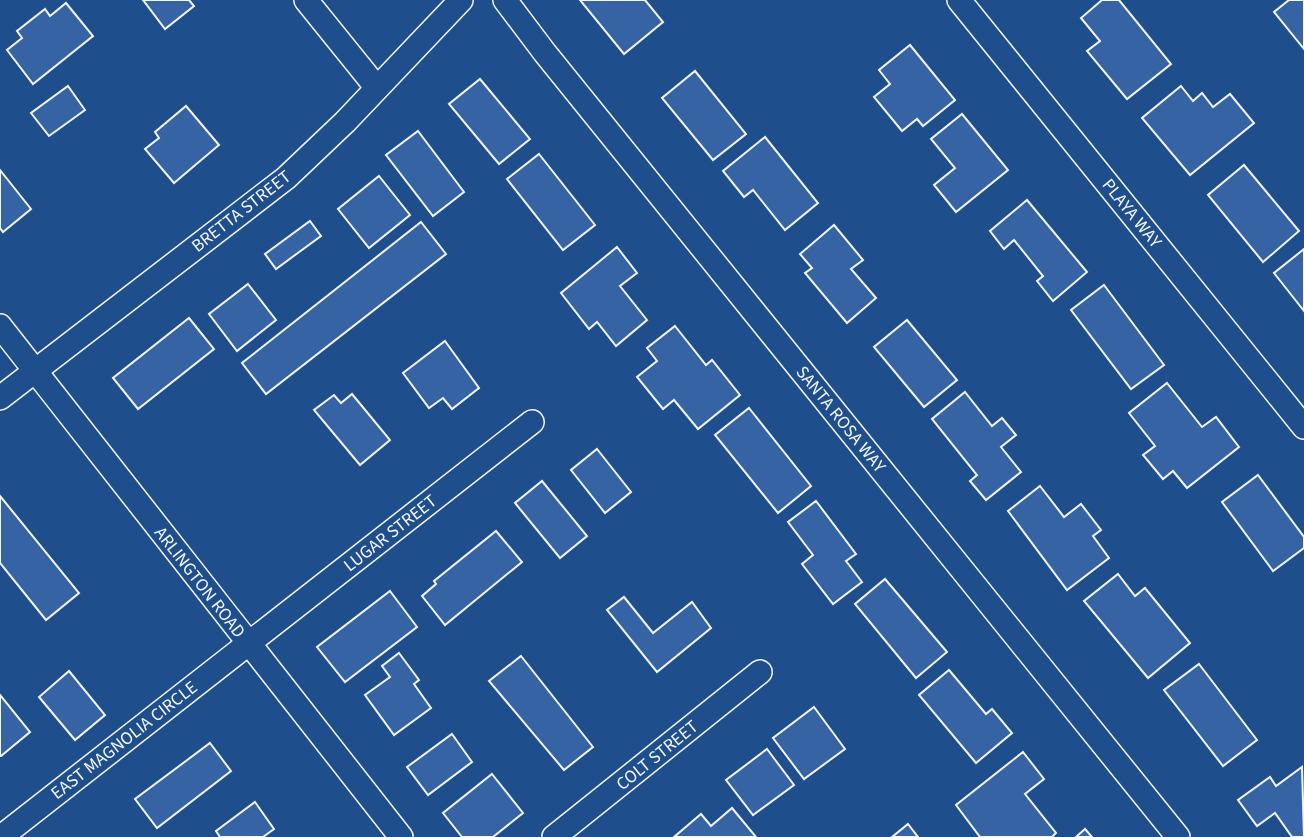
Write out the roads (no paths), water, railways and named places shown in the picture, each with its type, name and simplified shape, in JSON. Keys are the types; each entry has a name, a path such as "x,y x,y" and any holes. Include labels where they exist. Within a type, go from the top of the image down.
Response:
{"street":[{"path":"306,0 377,88"},
{"name":"BRETTA STREET","path":"0,398 286,178 461,0"},
{"name":"SANTA ROSA WAY","path":"505,0 1178,837"},
{"name":"PLAYA WAY","path":"959,0 1304,427"},
{"name":"ARLINGTON ROAD","path":"0,326 401,837"},
{"name":"LUGAR STREET","path":"248,643 533,422"},
{"name":"EAST MAGNOLIA CIRCLE","path":"1,837 248,643"},
{"name":"COLT STREET","path":"554,837 760,672"}]}
